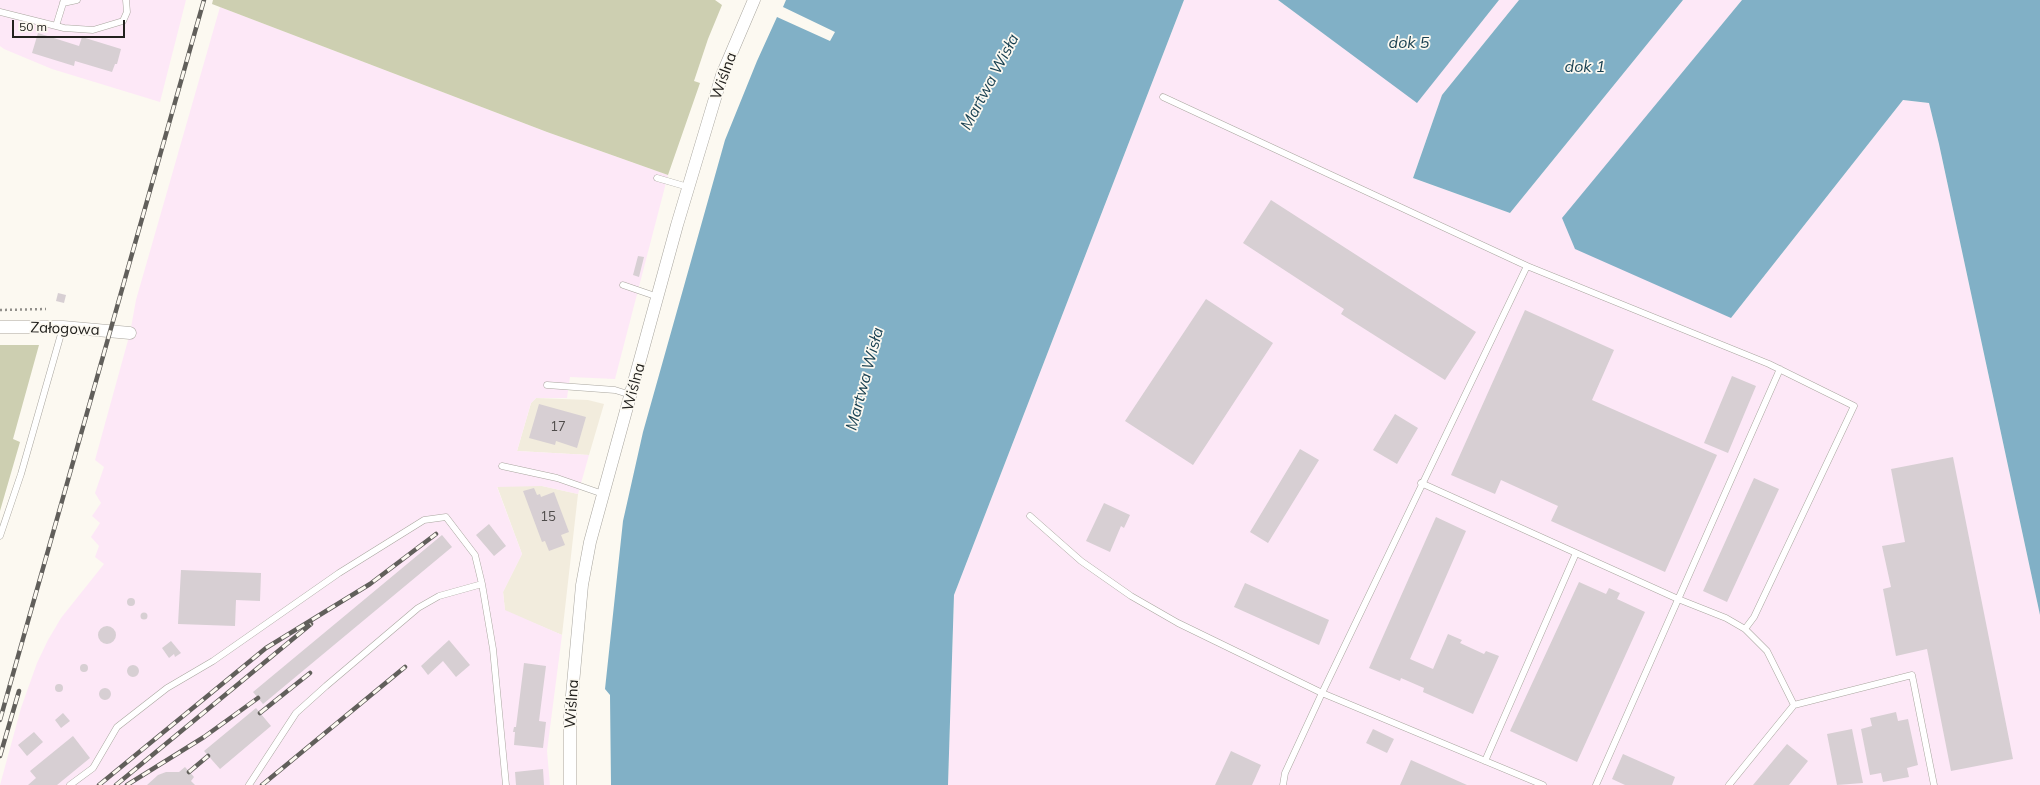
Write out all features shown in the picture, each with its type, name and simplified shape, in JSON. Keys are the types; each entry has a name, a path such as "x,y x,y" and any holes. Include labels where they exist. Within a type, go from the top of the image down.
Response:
{"street":[{"name":"Wiślna","path":"570,785 570,717 582,586 590,542 688,188 722,75 754,0"},
{"name":"Załogowa","path":"0,327 63,327 130,332"}],"lane":[{"path":"56,26 64,2 77,0"},
{"path":"0,12 56,26 93,30 123,21 127,12 126,0"},
{"path":"1163,97 1527,266 1780,369 1854,406 1754,617 1745,629"},
{"path":"657,178 688,188"},
{"path":"1283,785 1285,773 1322,693 1527,266"},
{"path":"623,285 658,297"},
{"path":"0,536 21,474 63,327"},
{"path":"1596,785 1780,369"},
{"path":"547,385 615,390 631,395"},
{"path":"502,466 557,478 603,494"},
{"path":"1422,483 1678,599 1726,618 1745,629 1767,651 1794,705"},
{"path":"1030,516 1081,561 1131,596 1178,623 1322,693 1543,785"},
{"path":"70,785 92,768 117,727 167,688 213,661 339,573 424,520 446,517 475,555 482,584 493,649 506,785"},
{"path":"1486,761 1576,553"},
{"path":"249,785 296,714 326,686 418,608 439,596 482,584"},
{"path":"1729,785 1794,705 1912,675 1934,785"}],"path":[{"path":"0,310 46,309"}],"shaded area":[{"path":"0,0 186,0 160,102 52,69 4,49 0,46"},
{"path":"1184,0 1278,0 1417,102 1499,0 1519,0 1442,95 1413,178 1510,213 1683,0 1742,0 1562,219 1731,318 1903,100 1929,103 2040,615 2040,785 948,785 954,595"},
{"path":"220,7 547,132 668,175 615,379 570,377 567,398 536,398 531,403 517,451 589,455 578,494 542,486 497,487 522,554 503,592 505,610 562,635 547,751 550,785 0,785 21,708 37,663 61,618 104,564 95,557 99,546 91,537 100,523 92,516 101,503 95,493 104,467 95,460 130,333 136,300"},
{"path":"536,398 588,400 604,404 589,455 517,451 531,403"},
{"path":"497,486 542,486 578,494 562,635 505,611 503,592 522,554"}],"green space":[{"path":"213,0 715,0 722,5 708,39 694,81 700,83 668,175 547,132 212,4"},
{"path":"0,345 39,345 13,439 20,442 0,511"}],"water":[{"name":"Martwa Wisła","path":"786,0 1184,0 954,595 948,785 611,785 610,695 605,689 623,521 643,432 725,140 757,61 777,17 830,41 835,32 783,7"},
{"name":"dok 5","path":"1278,0 1499,0 1417,103"},
{"name":"dok 1","path":"1519,0 1683,0 1510,213 1413,178 1442,95"},
{"path":"1742,0 2040,0 2040,615 1929,103 1903,100 1731,318 1575,249 1562,218"}],"building":[{"path":"38,33 79,46 82,37 121,49 117,64 115,64 112,72 75,61 74,66 32,53"},
{"path":"1271,200 1476,332 1445,380 1341,314 1344,309 1243,243"},
{"path":"638,256 644,257 639,277 633,275"},
{"path":"58,293 66,295 64,303 56,301"},
{"path":"1206,299 1273,343 1193,465 1125,421"},
{"path":"1525,310 1614,350 1592,400 1717,455 1665,572 1551,521 1558,506 1501,480 1495,494 1451,475"},
{"path":"1732,376 1756,386 1728,453 1704,443"},
{"path":"539,404 586,417 577,448 556,441 555,445 529,438"},
{"path":"1395,414 1418,428 1397,464 1373,450"},
{"path":"1300,449 1319,460 1268,543 1250,532"},
{"path":"1953,457 2013,759 1951,771 1927,649 1896,656 1883,589 1891,587 1882,546 1905,542 1891,469"},
{"path":"1754,478 1779,489 1727,602 1703,591"},
{"path":"534,488 537,495 540,494 541,497 554,492 569,532 561,535 565,545 549,551 545,541 542,542 523,491"},
{"path":"1104,503 1130,515 1124,528 1121,526 1110,552 1086,541"},
{"path":"1436,517 1466,531 1410,659 1433,669 1448,634 1462,640 1460,643 1484,654 1486,651 1499,656 1473,714 1423,692 1424,688 1401,678 1400,681 1369,668"},
{"path":"489,524 506,546 494,556 476,535"},
{"path":"442,535 452,547 263,704 253,692"},
{"path":"181,570 261,573 260,601 236,600 235,626 178,624"},
{"path":"1579,582 1606,594 1609,588 1620,593 1617,599 1645,612 1577,762 1510,731"},
{"path":"1245,583 1329,620 1319,645 1234,607"},
{"path":"129,598 133,598 135,602 133,606 129,606 127,604 127,600"},
{"path":"144,612 147,613 147,619 144,620 141,619 140,616 141,613"},
{"path":"103,626 111,626 116,631 114,642 111,644 103,644 98,639 98,631"},
{"path":"449,640 470,665 456,677 443,661 428,675 421,666"},
{"path":"171,641 181,653 175,657 174,654 169,658 162,648"},
{"path":"524,663 546,666 539,721 546,722 543,748 514,745 515,732 513,732 514,727 516,727"},
{"path":"82,664 86,664 88,668 86,672 82,672 80,670 80,666"},
{"path":"135,665 138,666 138,676 131,677 128,676 127,669 128,666"},
{"path":"57,684 61,684 63,688 61,692 57,692 55,690 55,686"},
{"path":"107,688 110,689 110,699 103,700 100,699 99,692 100,689"},
{"path":"256,708 271,726 220,769 204,751"},
{"path":"1896,712 1898,721 1908,719 1918,765 1907,768 1909,777 1883,782 1881,773 1870,775 1861,729 1872,726 1870,718"},
{"path":"63,713 70,721 61,728 55,720"},
{"path":"1373,729 1394,739 1387,753 1366,743"},
{"path":"1852,729 1863,783 1837,785 1827,734"},
{"path":"34,732 43,742 27,756 18,745"},
{"path":"73,736 90,758 57,785 28,785 36,778 30,771"},
{"path":"1787,744 1808,761 1789,785 1753,785"},
{"path":"1231,751 1261,765 1252,785 1215,785"},
{"path":"1623,754 1675,777 1672,785 1625,785 1612,779"},
{"path":"1411,760 1467,785 1400,785"},
{"path":"185,767 194,777 191,781 195,785 147,785 158,775 166,772 179,772"},
{"path":"543,769 544,785 516,785 515,772"}],"railway":[{"path":"0,720 204,0"},
{"path":"99,785 266,648 370,584 436,534"},
{"path":"116,785 311,624"},
{"path":"262,785 405,667"},
{"path":"260,713 310,673"},
{"path":"0,756 19,691"},
{"path":"127,785 204,737 258,698"},
{"path":"189,772 208,756"}]}
